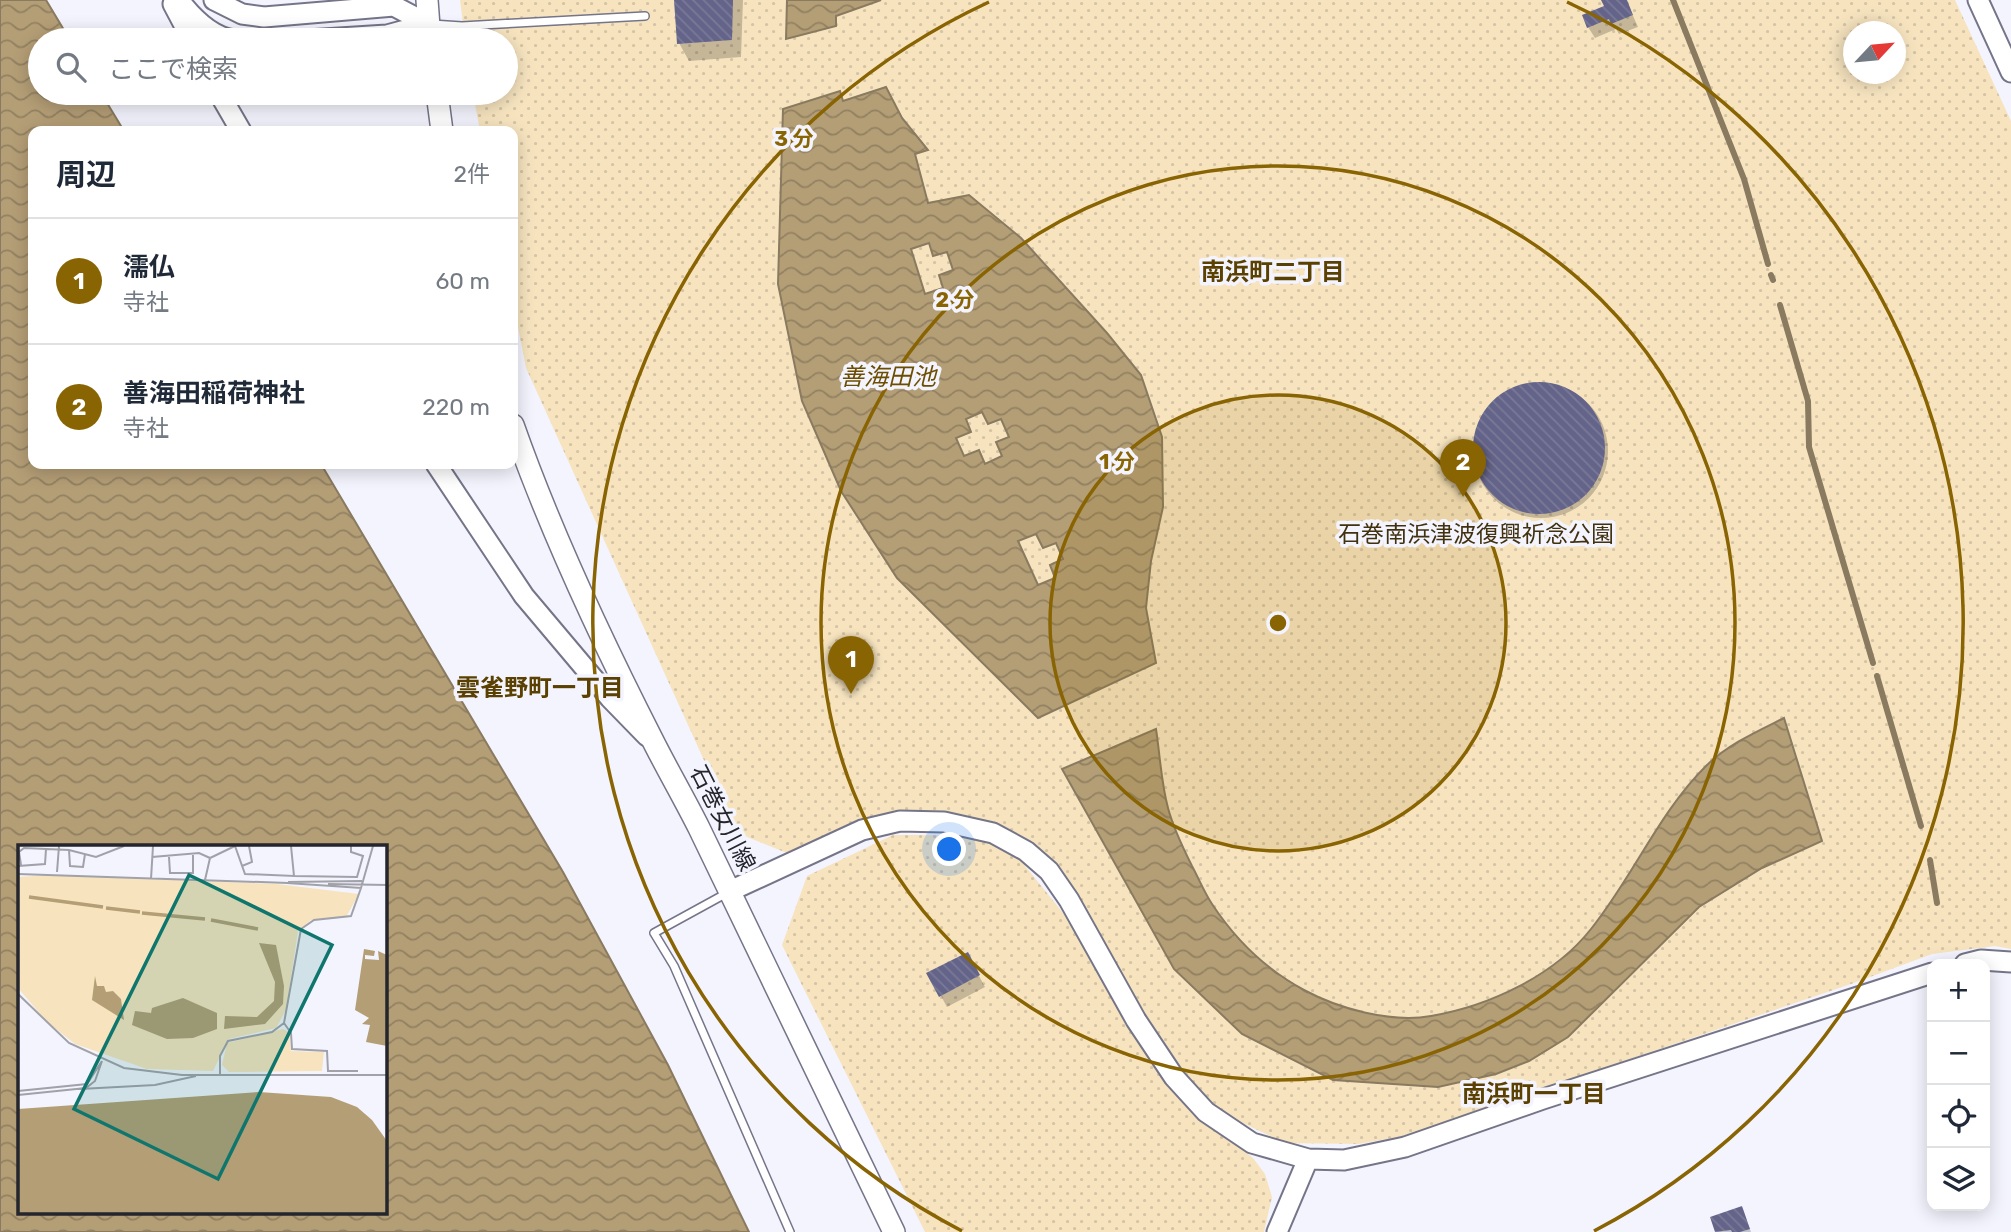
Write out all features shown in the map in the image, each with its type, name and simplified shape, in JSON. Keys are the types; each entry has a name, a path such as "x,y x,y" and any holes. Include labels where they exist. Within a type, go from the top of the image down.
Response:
{"main road":[{"path":"427,0 429,28"},
{"path":"439,105 441,126"},
{"name":"石巻女川線","path":"518,439 535,486 600,634 730,891 894,1232"}],"street":[{"path":"172,0 186,28"},
{"path":"179,0 187,11 208,28"},
{"path":"214,0 242,15 264,17 394,6 424,28"},
{"path":"1978,0 2011,72"},
{"path":"226,105 238,126"},
{"path":"439,469 524,596 610,698 653,741"},
{"path":"730,891 862,830 900,821 944,822 993,833 1026,851 1049,871 1069,900 1136,1020 1174,1077 1206,1112 1252,1143 1308,1159 1344,1160 1405,1147 1927,975"},
{"path":"1990,961 2011,962"},
{"path":"1277,1232 1308,1159"}],"lane":[{"path":"451,28 645,16"},
{"path":"730,891 654,933 674,966 790,1232"}],"green space":[{"name":"石巻南浜津波復興祈念公園","path":"460,0 1955,0 2011,121 2011,949 1995,946 1932,954 1404,1136 1358,1144 1285,1143 1215,1110 1179,1073 1051,860 1015,835 975,821 937,812 858,826 792,855 737,833 526,368 518,327 518,126 479,126 475,105 518,105 518,28 464,28"},
{"path":"893,835 975,835 1013,851 1072,924 1148,1057 1191,1110 1253,1158 1265,1174 1272,1197 1264,1232 925,1232 782,945 807,876"}],"water":[{"path":"0,0 46,0 63,28 28,28 28,105 108,105 121,126 28,126 28,469 324,469 563,872 668,1065 749,1232 0,1232"},
{"path":"787,0 881,0 836,16 836,26 786,39"},
{"name":"善海田池","path":"886,87 902,118 928,150 915,154 928,203 969,195 1021,238 1141,375 1162,437 1163,507 1151,561 1146,608 1156,663 1038,718 897,578 841,491 802,401 778,284 783,109 840,91 843,101","holes":["929,243 933,256 947,252 953,270 939,275 943,288 925,294 911,249","982,412 988,424 1001,419 1009,437 996,442 1002,456 985,464 979,450 964,456 956,438 971,432 966,419","1036,534 1043,548 1056,543 1063,559 1050,565 1055,578 1038,585 1018,541"]},
{"path":"1784,718 1822,841 1762,868 1699,907 1568,1037 1529,1061 1496,1074 1438,1087 1333,1080 1242,1034 1174,969 1062,769 1156,729 1164,788 1175,830 1209,899 1241,941 1277,973 1318,997 1366,1013 1415,1018 1475,1005 1519,986 1559,961 1576,946 1606,909 1660,824 1690,783 1715,758 1753,733"}],"building":[{"path":"674,0 733,0 732,40 677,44"},
{"path":"1601,0 1627,0 1633,15 1611,24 1609,19 1587,28 1582,15 1604,6"},
{"path":"1539,382 1564,387 1586,401 1600,423 1605,448 1600,473 1586,495 1564,509 1539,514 1514,509 1492,495 1478,473 1473,448 1478,423 1492,401 1514,387"},
{"path":"968,952 980,975 939,997 926,973"},
{"path":"1742,1206 1750,1229 1740,1232 1715,1232 1710,1217"}],"waterway":[{"path":"1673,0 1744,179 1768,264"},
{"path":"1771,275 1773,280"},
{"path":"1780,305 1808,401 1809,447 1873,663"},
{"path":"1877,676 1921,826"},
{"path":"1930,860 1937,903"}],"place":[{"name":"善海田稲荷神社","path":"1463,497"},
{"name":"濡仏","path":"851,694"}],"district":[{"name":"南浜町二丁目","path":"1273,272"},
{"name":"雲雀野町一丁目","path":"540,688"},
{"name":"南浜町一丁目","path":"1534,1094"}]}
